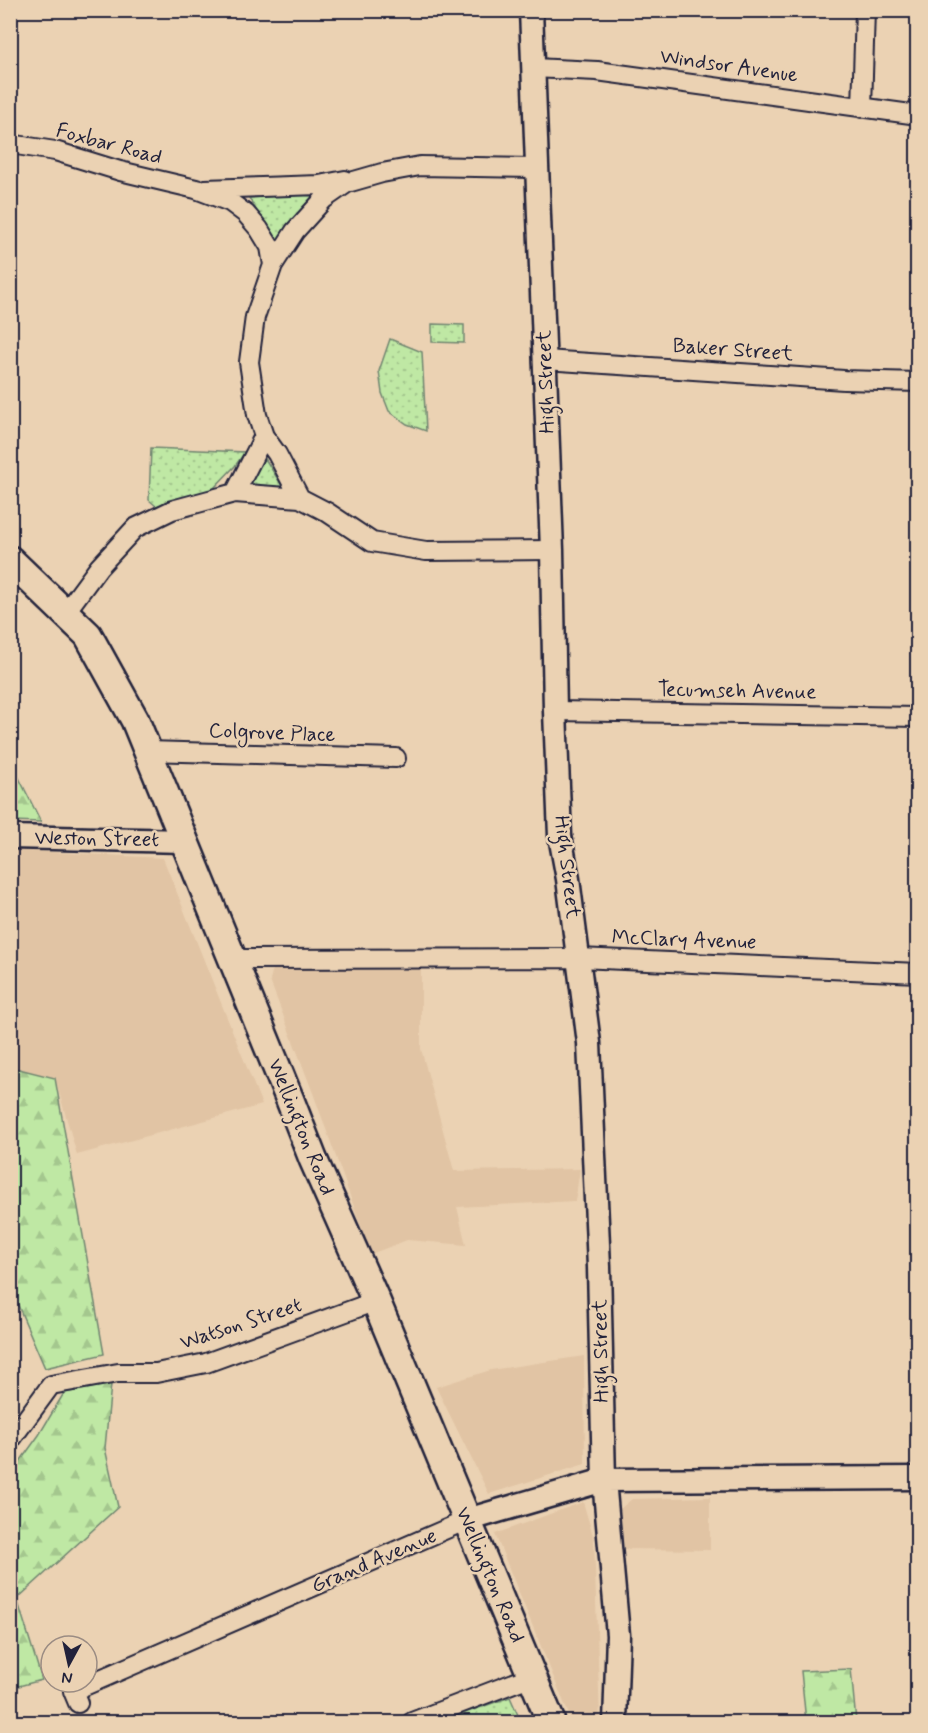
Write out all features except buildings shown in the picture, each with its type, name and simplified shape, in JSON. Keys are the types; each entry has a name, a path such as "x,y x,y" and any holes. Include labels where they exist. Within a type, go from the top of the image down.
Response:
{"main road":[{"name":"Wellington Road","path":"10,560 88,635 135,720 313,1159 376,1301 551,1722"}],"street":[{"name":"High Street","path":"531,10 552,550 560,836 567,872 589,1043 599,1267 604,1480 618,1635 615,1722"},
{"path":"862,108 865,10"},
{"name":"Windsor Avenue","path":"533,68 597,71 918,115"},
{"name":"Foxbar Road","path":"10,144 55,151 120,171 196,189 230,202 260,229 270,247 273,265"},
{"path":"300,498 277,454 264,436 256,415 249,362 255,317 273,265 295,231 324,199 347,183 382,173 420,166 537,168"},
{"name":"Foxbar Road","path":"196,189 319,185 382,173"},
{"name":"Baker Street","path":"545,360 844,380 918,382"},
{"path":"235,493 264,436"},
{"path":"65,613 99,567 135,528 172,510 235,493 300,498 327,512 372,542 426,551 552,550"},
{"name":"Tecumseh Avenue","path":"555,711 918,717"},
{"name":"Colgrove Place","path":"147,751 396,758"},
{"name":"Weston Street","path":"10,837 184,841"},
{"name":"McClary Avenue","path":"232,959 579,958 918,973"},
{"name":"Watson Street","path":"10,1441 51,1385 118,1373 156,1373 206,1363 376,1301"},
{"name":"Grand Avenue","path":"78,1703 73,1691 467,1520 604,1480 918,1478"},
{"path":"412,1722 532,1676"}],"shaded area":[{"path":"10,850 163,858 262,1105 77,1155 55,1078 11,1067"},
{"path":"273,967 421,967 421,1049 454,1171 580,1169 575,1201 457,1207 466,1245 407,1240 371,1254 270,981"},
{"path":"584,1356 585,1464 489,1494 436,1387 491,1370"},
{"path":"710,1497 710,1550 624,1549 620,1509 632,1499"},
{"path":"583,1502 594,1539 600,1722 572,1722 495,1534"}],"green space":[{"path":"318,193 276,244 249,198"},
{"path":"432,324 464,325 464,343 432,342"},
{"path":"390,339 422,352 426,431 407,424 389,411 382,393 379,371"},
{"path":"151,448 245,452 212,490 156,506 149,500"},
{"path":"264,457 284,489 246,486"},
{"path":"11,762 41,822 11,821"},
{"path":"11,1067 55,1078 104,1354 45,1368 11,1289"},
{"path":"111,1384 105,1448 118,1507 17,1599 39,1670 39,1681 11,1688 11,1474 39,1435 64,1393"},
{"path":"851,1669 856,1722 806,1722 801,1671"},
{"path":"510,1697 521,1722 439,1722"}]}
